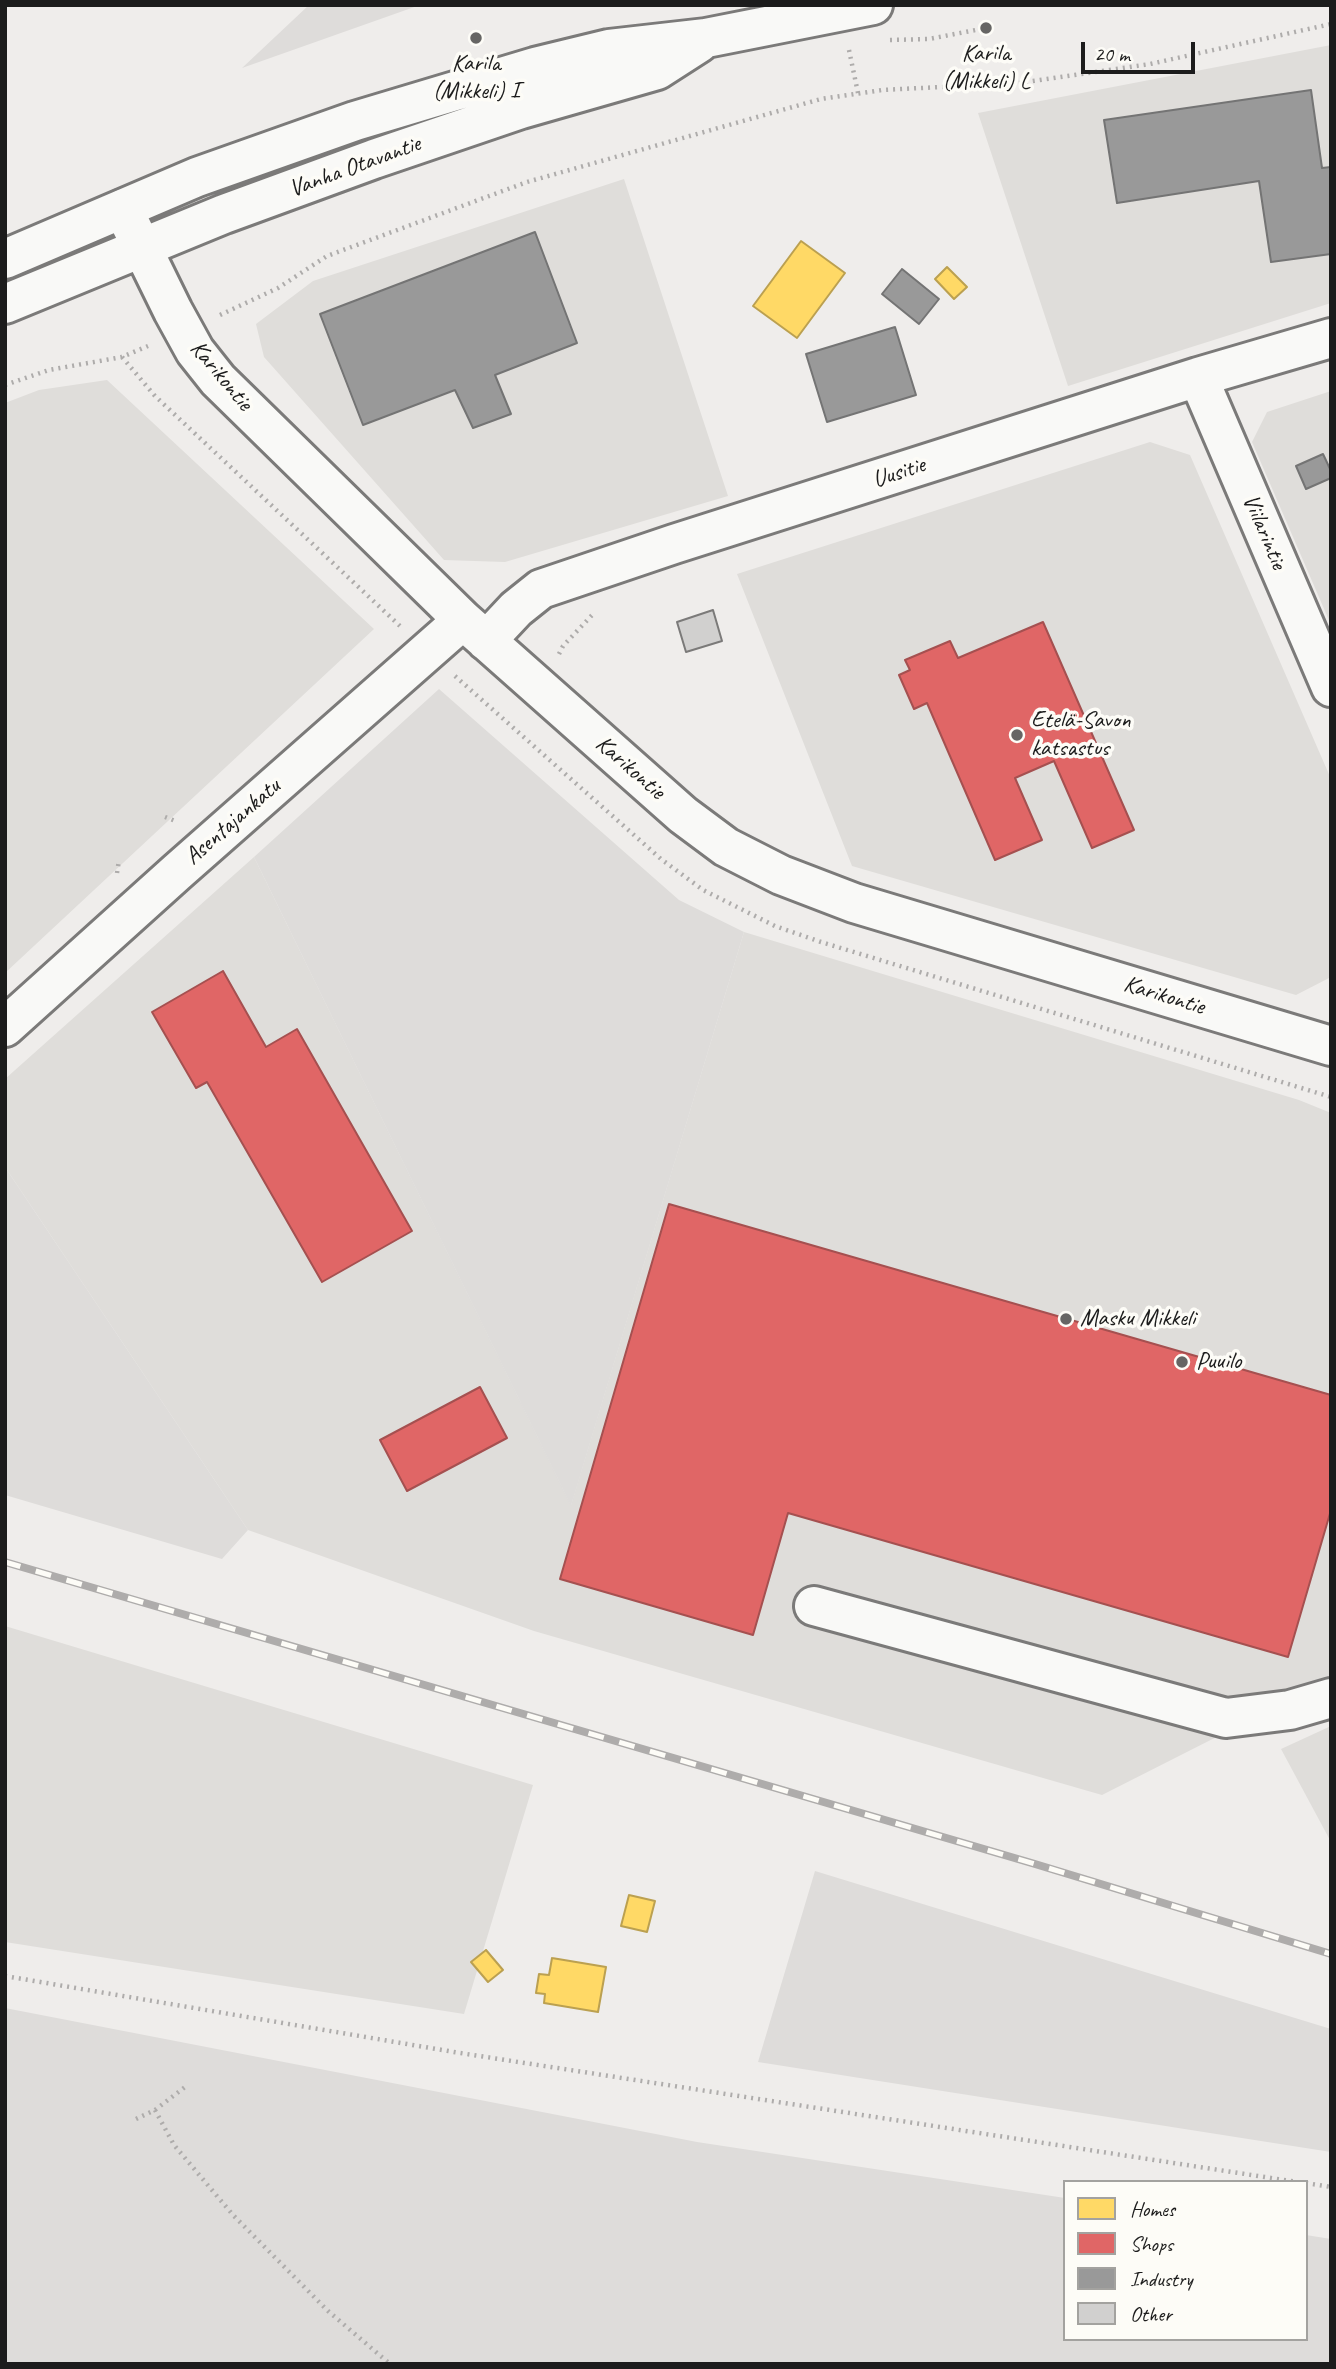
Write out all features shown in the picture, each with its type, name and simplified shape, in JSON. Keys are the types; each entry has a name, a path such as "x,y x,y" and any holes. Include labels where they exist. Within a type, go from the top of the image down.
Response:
{"street":[{"name":"Vanha Otavantie","path":"5,304 224,214 399,150 521,109 657,70 706,38 759,16 873,5"},
{"name":"Vanha Otavantie","path":"5,259 197,177 355,121 535,67 609,49 706,38"},
{"name":"Karikontie","path":"123,209 195,351 218,380 475,631 682,815 726,847 781,875 854,903 1331,1046"},
{"name":"Uusitie","path":"475,631 516,610 541,589 1198,377 1331,338"},
{"name":"Viilarintie","path":"1198,377 1331,687"},
{"name":"Asentajankatu","path":"5,1027 177,872 475,631"},
{"path":"814,1606 1226,1718 1290,1710 1331,1698"}],"path":[{"path":"233,309 278,288 327,256 527,182 821,99 882,90 1019,83 1111,70 1150,64 1331,24"},
{"path":"888,40 929,39 986,27"},
{"path":"847,41 858,93"},
{"path":"5,385 49,370 121,357 147,347"},
{"path":"121,357 155,396 393,617 402,629"},
{"path":"165,817 187,825"},
{"path":"5,1976 460,2053 1284,2180"},
{"path":"136,2119 155,2110 186,2087"},
{"path":"155,2110 174,2145 233,2214 320,2302 390,2364"},
{"path":"1308,2183 1331,2187"}],"shaded area":[{"path":"309,5 420,5 242,68"},
{"path":"1331,45 1331,303 1068,386 978,113"},
{"path":"624,179 728,496 505,562 444,560 264,357 256,324 313,281"},
{"path":"107,380 374,629 5,973 5,403 39,390"},
{"path":"1331,391 1331,625 1252,442 1267,412"},
{"path":"1150,442 1190,455 1331,779 1331,977 1296,995 852,866 737,574"},
{"path":"439,689 679,900 744,932 571,1506 254,857"},
{"path":"254,857 571,1505 744,932 1299,1100 1331,1113 1331,1679 1102,1795 534,1631 248,1530 5,1167 5,1079"},
{"path":"5,1167 248,1530 222,1559 5,1495"},
{"path":"5,1626 533,1785 464,2014 5,1942"},
{"path":"1331,1726 1331,1842 1281,1749"},
{"path":"815,1871 1331,2029 1331,2152 758,2062"},
{"path":"5,2008 697,2142 1063,2198 1063,2341 1308,2341 1308,2235 1331,2239 1331,2364 5,2364"}],"building: Homes":[{"path":"801,241 845,273 797,338 753,306"},
{"path":"947,267 967,287 954,299 935,279"},
{"path":"629,1895 655,1901 647,1932 621,1926"},
{"path":"486,1950 503,1970 488,1982 471,1962"},
{"path":"552,1958 606,1967 598,2012 544,2003 545,1994 536,1993 539,1974 549,1975"}],"building: Shops":[{"name":"Etelä-Savon katsastus","path":"1043,622 1134,830 1092,848 1054,761 1015,778 1042,840 995,860 927,703 914,709 899,675 910,670 905,660 950,641 958,658"},
{"path":"223,971 266,1047 297,1029 412,1231 322,1282 207,1082 196,1088 152,1012"},
{"path":"669,1204 1331,1395 1331,1510 1288,1657 788,1513 753,1635 560,1579"},
{"path":"480,1387 507,1438 407,1491 380,1440"}],"building: Industry":[{"path":"1311,90 1322,168 1331,167 1331,254 1271,262 1259,181 1117,203 1104,120"},
{"path":"535,232 577,343 495,375 511,414 473,428 455,390 363,425 320,314"},
{"path":"902,269 939,299 919,324 882,294"},
{"path":"895,327 916,395 827,422 806,354"},
{"path":"1323,454 1331,471 1331,478 1306,489 1296,466"}],"building: Other":[{"path":"713,610 722,641 686,652 677,622"}],"railway":[{"path":"5,1562 1035,1864 1331,1954"}],"place":[{"name":"Karila (Mikkeli) L","path":"986,28"},
{"name":"Karila (Mikkeli) I","path":"476,38"},
{"name":"Etelä-Savon katsastus","path":"1017,735"},
{"name":"Masku Mikkeli","path":"1066,1319"},
{"name":"Puuilo","path":"1182,1362"}]}
